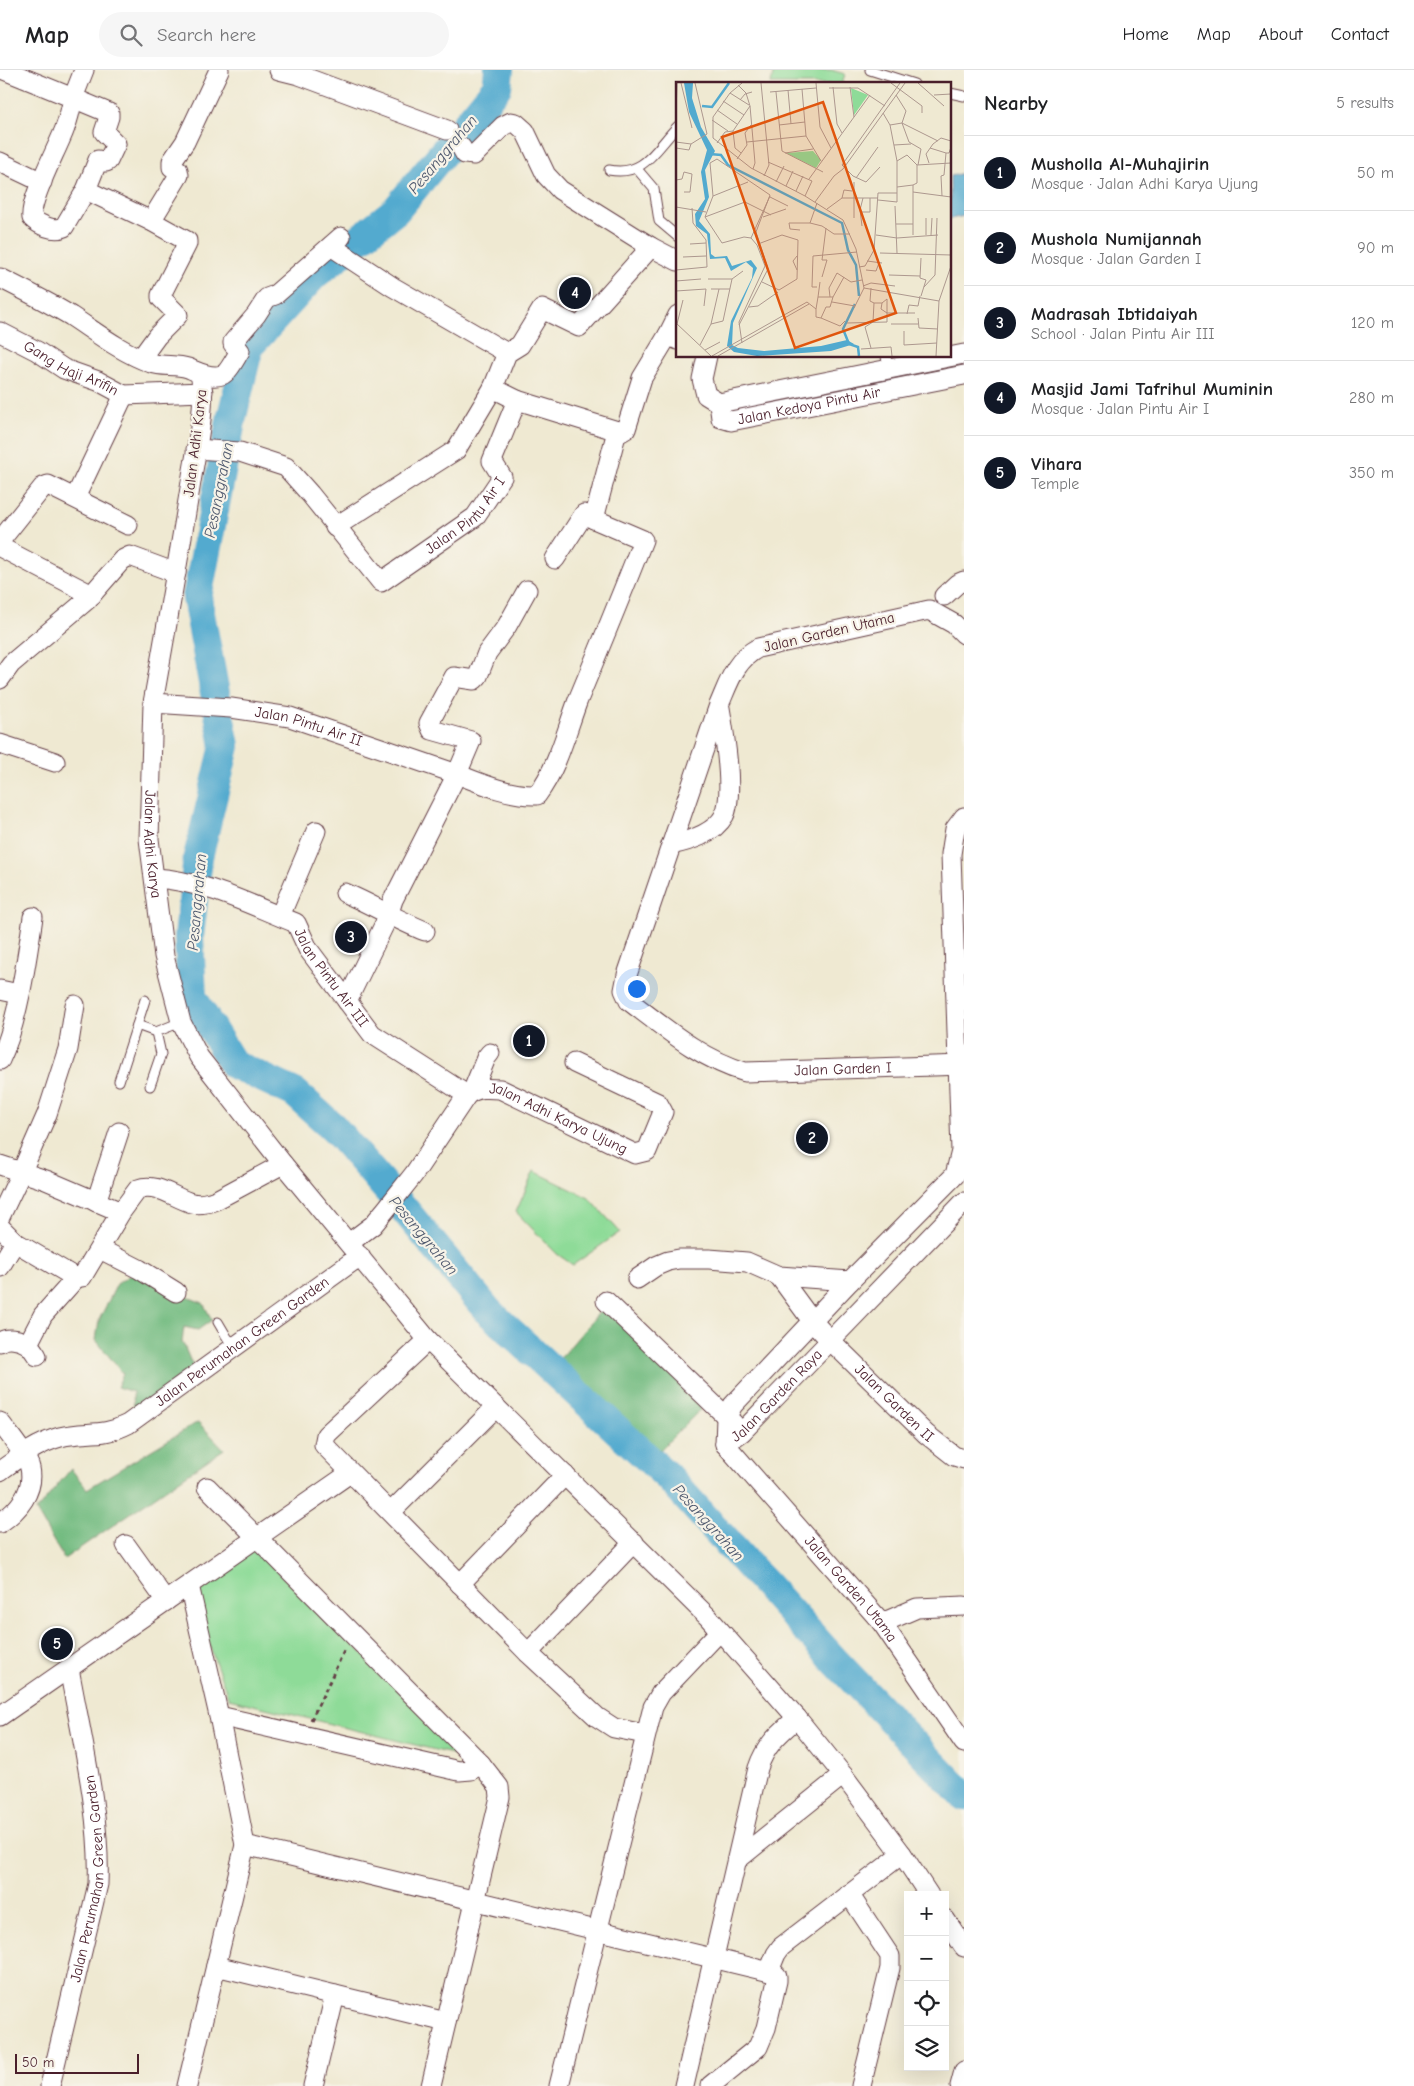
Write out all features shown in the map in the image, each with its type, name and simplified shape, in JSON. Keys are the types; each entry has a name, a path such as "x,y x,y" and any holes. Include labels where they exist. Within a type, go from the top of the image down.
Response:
{"street":[{"path":"4,70 74,98 109,113 104,132 116,144 108,161 98,160 86,190 64,227 55,229 32,218 31,214 42,182 65,128 74,98 84,70"},
{"path":"151,221 179,176 178,170 172,166 172,161 185,142 219,70"},
{"path":"280,70 300,73 447,130"},
{"path":"461,147 466,154 474,155 503,126 510,122 516,123 525,131 546,175 560,190 676,260"},
{"path":"0,162 42,182"},
{"path":"86,190 151,221 187,241 161,295 161,298 178,315 157,336 140,358"},
{"name":"Jalan Adhi Karya","path":"0,278 45,300 101,337 140,358 163,366 189,368 199,374 223,375 240,351 233,342 256,315 267,298 275,295 335,243 361,266 507,353"},
{"path":"335,527 456,450 493,388 507,353 520,345 542,309 579,327 652,247"},
{"path":"493,388 517,400 617,431 626,429 642,378 673,338 676,324"},
{"name":"Gang Haji Arifin","path":"0,332 64,368 98,381 124,396 203,392"},
{"path":"707,358 702,379 706,395 719,403"},
{"name":"Jalan Kedoya Pintu Air","path":"930,358 887,363 719,403 721,418 731,421 964,375"},
{"name":"Jalan Adhi Karya","path":"199,374 203,382 203,392 196,449 153,703 150,839 163,879 164,956 181,1022 199,1057 283,1164 355,1249"},
{"path":"75,498 124,396"},
{"name":"Jalan Pintu Air I","path":"196,449 240,452 286,468 310,494 380,582 475,517 502,478 492,461 517,400"},
{"path":"555,559 584,514 594,519 617,431"},
{"path":"0,541 43,487 50,485 128,525"},
{"name":"Jalan Pintu Air II","path":"153,703 231,708 290,717 478,782 529,795 537,795 546,783 643,540 594,519"},
{"path":"0,547 92,594"},
{"path":"0,680 11,664 92,594 122,560 130,556 176,573"},
{"path":"944,596 957,584 964,581"},
{"path":"347,1001 388,915 393,900 458,774 471,741 432,730 429,723 454,677 474,680 478,676 487,653 508,626 526,590"},
{"name":"Jalan Garden Utama","path":"724,1066 708,1058 629,1001 625,997 624,982 719,705 736,666 748,653 758,648 929,610 954,624 964,634"},
{"path":"671,845 690,841 706,833 720,822 727,807 728,770 719,705"},
{"path":"0,744 55,762"},
{"name":"Jalan Garden Raya","path":"725,1444 726,1418 733,1405 850,1281 959,1179 961,1151 961,1065 958,908 952,845 955,829 964,817"},
{"path":"280,916 316,831"},
{"name":"Jalan Pintu Air III","path":"163,879 203,886 296,923 308,948 372,1034 470,1093"},
{"path":"345,893 425,931"},
{"path":"0,1060 4,1037 19,994 33,917"},
{"path":"0,990 19,994"},
{"path":"0,1217 47,1114 68,1049 75,1005"},
{"name":"Jalan Adhi Karya Ujung","path":"355,1249 403,1188 470,1093 490,1053"},
{"name":"Jalan Adhi Karya Ujung","path":"470,1093 487,1088 500,1089 635,1154 647,1151 663,1112 658,1103 574,1063"},
{"name":"Jalan Garden I","path":"724,1066 744,1072 767,1073 961,1065"},
{"path":"96,1202 119,1132"},
{"path":"0,1342 12,1339 33,1350 43,1315 76,1278 84,1276 121,1212 138,1188 150,1186 194,1204 205,1204 283,1164"},
{"path":"0,1165 22,1171 121,1212"},
{"name":"Jalan Garden Raya","path":"725,1444 742,1432 964,1202"},
{"path":"0,1227 15,1242 76,1278"},
{"path":"0,1267 15,1242"},
{"path":"100,1248 176,1292"},
{"path":"355,1249 428,1340 634,1542 720,1631 797,1718 843,1775 902,1854 926,1891"},
{"name":"Jalan Perumahan Green Garden","path":"0,1471 22,1455 60,1437 95,1434 121,1428 238,1345 355,1249"},
{"path":"637,1279 656,1266 679,1259 710,1259 746,1262 779,1276 850,1281"},
{"name":"Jalan Garden Raya","path":"779,1276 812,1321 830,1340"},
{"path":"606,1301 742,1432"},
{"path":"428,1340 326,1435 324,1442 326,1448 528,1653 597,1717 614,1728 645,1734"},
{"name":"Jalan Garden II","path":"830,1340 926,1434 954,1456 964,1459"},
{"path":"391,1512 496,1407"},
{"path":"0,1422 30,1467 30,1481 26,1496 19,1508 0,1523"},
{"name":"Jalan Garden Utama","path":"725,1444 882,1623 964,1743"},
{"path":"0,1716 350,1473"},
{"path":"460,1584 565,1475"},
{"path":"207,1488 481,1764 499,1787 500,1798 430,2086"},
{"path":"528,1653 634,1542"},
{"path":"126,1545 166,1601"},
{"path":"186,2086 246,1845 219,1716 188,1585"},
{"path":"882,1623 917,1608 964,1606"},
{"path":"559,2086 653,1707 661,1693 720,1631"},
{"name":"Jalan Perumahan Green Garden","path":"50,2086 98,1884 99,1866 95,1815 69,1668"},
{"path":"219,1716 459,1772 471,1770 481,1764"},
{"path":"684,2086 763,1754 770,1743 797,1718"},
{"path":"737,1860 843,1775"},
{"path":"246,1845 774,1973 778,1981 766,2028 758,2048 710,2086"},
{"path":"768,1971 781,1947 902,1854"},
{"path":"848,1894 890,1956 890,1968 861,2086"},
{"path":"949,1925 964,1947"},
{"path":"216,1966 446,2022"},
{"path":"313,2086 335,1995"},
{"path":"960,2086 964,2071"}],"lane":[{"path":"870,70 908,82"},
{"path":"609,170 620,172 637,168 650,158 676,128"},
{"path":"637,168 654,189 659,221 676,235"},
{"path":"120,1081 145,1000"},
{"path":"137,1025 156,1032 181,1022"},
{"path":"150,1086 161,1054 156,1032"},
{"path":"218,1322 228,1339 238,1345"}],"path":[{"path":"303,1735 352,1635"}],"green space":[{"path":"774,70 831,70 845,74 843,82 771,82"},
{"path":"534,1171 589,1198 620,1232 573,1265 557,1254 516,1212"},
{"path":"143,1266 166,1289 203,1303 212,1320 198,1330 184,1327 182,1341 194,1369 134,1413 133,1392 117,1387 123,1374 96,1340 99,1320 117,1284"},
{"path":"608,1302 703,1407 657,1453 557,1362"},
{"path":"198,1422 224,1449 64,1559 36,1511 71,1469 87,1489"},
{"path":"251,1546 472,1759 229,1699 190,1593"}],"water":[{"path":"964,173 964,216 952,219 952,176"}],"waterway":[{"name":"Pesanggrahan","path":"499,70 497,87 396,210 314,275 249,346 232,416 197,598 225,746 198,857 189,937 192,997 233,1064 295,1093 334,1128 488,1311 667,1476 834,1660 964,1796"}],"place":[{"name":"Masjid Jami Tafrihul Muminin","path":"575,293"},
{"name":"Madrasah Ibtidaiyah","path":"351,937"},
{"name":"Musholla Al-Muhajirin","path":"529,1041"},
{"name":"Mushola Numijannah","path":"812,1138"},
{"name":"Vihara","path":"57,1644"}]}
